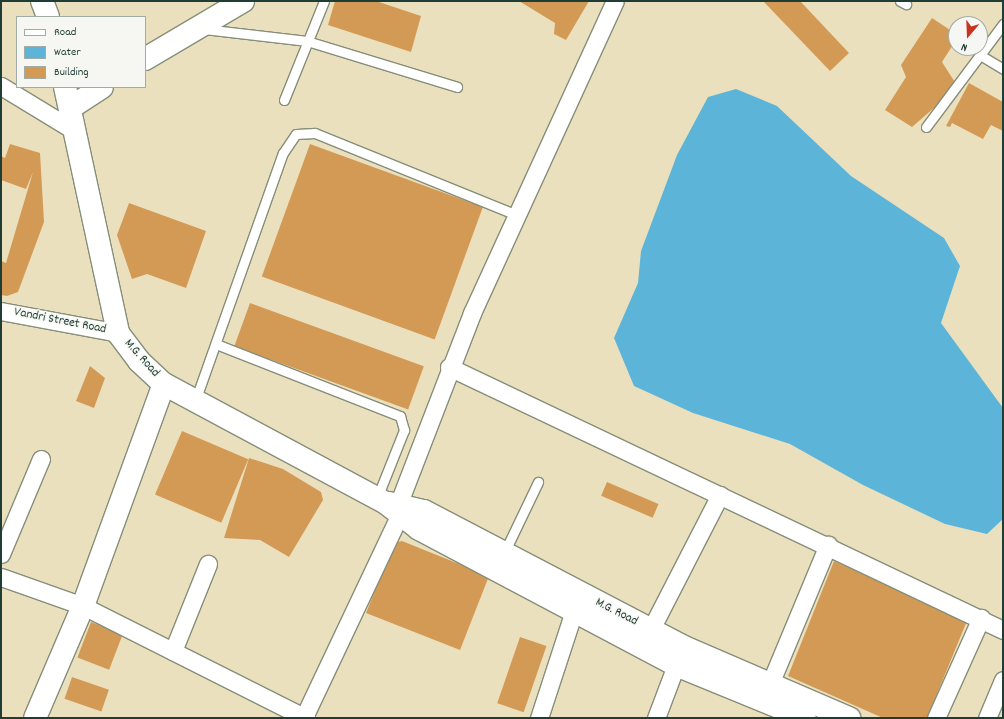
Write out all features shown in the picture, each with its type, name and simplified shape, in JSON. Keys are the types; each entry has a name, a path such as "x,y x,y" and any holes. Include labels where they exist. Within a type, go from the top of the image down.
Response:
{"main road":[{"path":"42,1 48,16"},
{"path":"146,58 193,28 244,1"},
{"name":"M.G. Road","path":"65,88 118,333 139,361 164,384 390,505 418,529 676,665 805,718"},
{"path":"70,108 100,88"},
{"path":"35,718 83,606 164,384"},
{"name":"M.G. Road","path":"390,505 424,511 504,555 650,631 849,718"}],"street":[{"path":"1,577 83,606 305,718 390,505 449,367 615,1"},
{"path":"1,86 75,132"},
{"name":"Vandri Street Road","path":"1,311 118,333"},
{"path":"449,367 828,545 1003,630"},
{"path":"1,554 41,459"},
{"path":"650,631 720,495"},
{"path":"770,684 828,545"},
{"path":"173,651 208,564"},
{"path":"539,718 574,611"},
{"path":"936,718 981,618"},
{"path":"656,718 676,665"},
{"path":"987,718 1003,680"}],"lane":[{"path":"284,100 324,1"},
{"path":"988,44 1003,24"},
{"path":"193,28 239,30 307,41 457,87"},
{"path":"926,127 979,56"},
{"path":"982,56 1003,69"},
{"path":"196,401 283,153 296,134 315,133 517,215"},
{"path":"216,344 400,416 404,430 390,505"},
{"path":"504,555 538,482"}],"water":[{"path":"736,89 777,106 851,176 944,238 960,266 941,323 1003,408 1003,519 987,534 945,524 863,485 790,444 693,413 634,386 614,338 638,283 641,251 677,155 708,97"}],"building":[{"path":"335,1 376,1 421,16 411,52 328,25"},
{"path":"519,1 589,1 566,40 554,34 555,23"},
{"path":"763,1 800,1 849,53 830,71"},
{"path":"932,18 948,29 948,53 942,62 958,87 912,127 885,110 906,77 901,65"},
{"path":"969,83 1003,102 1003,131 991,125 983,139 952,123 950,127 946,126"},
{"path":"10,144 40,153 44,222 18,292 7,296 1,295 1,261 6,263 33,172 26,189 1,180 1,156 5,158"},
{"path":"310,144 483,207 435,339 262,276"},
{"path":"129,203 206,231 186,288 147,274 132,279 117,235"},
{"path":"250,303 424,366 408,409 234,346"},
{"path":"90,366 105,378 94,408 76,401"},
{"path":"182,431 248,459 221,523 155,495"},
{"path":"249,458 283,469 321,492 323,500 289,557 260,540 224,538"},
{"path":"607,482 659,504 653,518 601,496"},
{"path":"402,541 489,576 460,650 366,613 394,543"},
{"path":"834,561 967,621 927,718 883,718 788,676"},
{"path":"91,622 123,634 109,670 77,657"},
{"path":"520,637 546,646 524,712 497,703"},
{"path":"72,677 109,690 101,711 65,699"}]}
